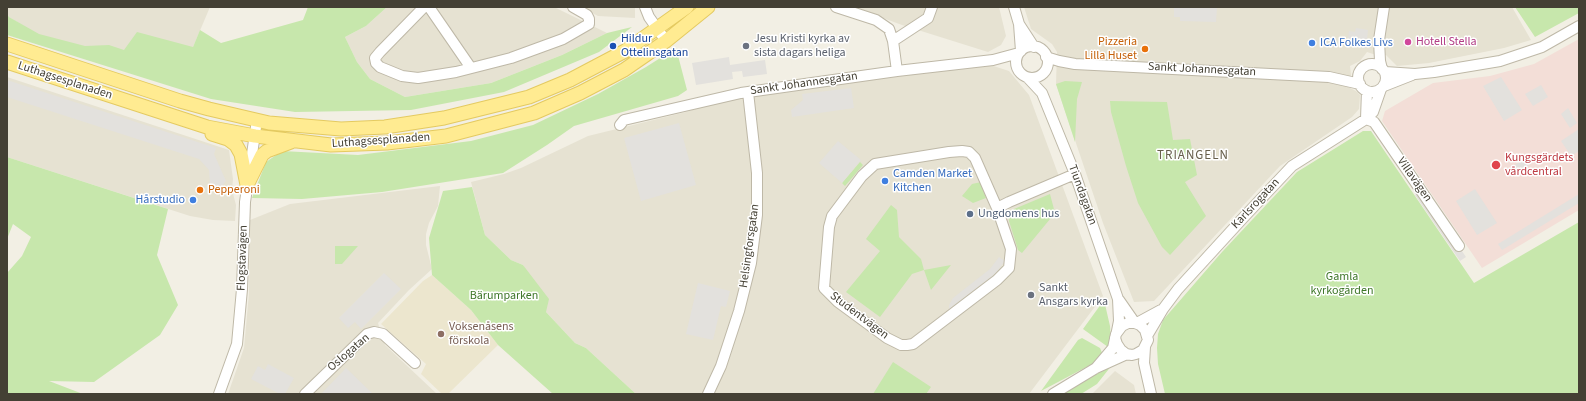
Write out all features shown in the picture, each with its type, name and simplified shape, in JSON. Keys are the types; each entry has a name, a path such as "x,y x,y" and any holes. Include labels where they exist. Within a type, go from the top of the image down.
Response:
{"main road":[{"name":"Luthagsesplanaden","path":"7,44 180,101 257,120 296,126 341,129 385,127 444,118 529,97 570,80 625,51 687,7"},
{"name":"Luthagsesplanaden","path":"7,62 207,127 255,136 331,145 387,143 446,136 534,113 580,93 624,70 666,41 708,7"},
{"path":"133,103 156,116 228,139 236,145 240,154 247,185"},
{"path":"247,185 262,155 267,151 292,141"}],"street":[{"path":"424,7 380,52 376,58 376,62 380,67 402,76 418,78 456,72 518,55 563,39 589,24 587,15 573,7"},
{"path":"428,7 471,68"},
{"path":"645,7 657,29 666,41"},
{"path":"836,7 876,20 889,29 893,42 897,71"},
{"path":"893,42 928,18 932,7"},
{"path":"1014,7 1020,24 1034,47"},
{"path":"1382,87 1386,81 1384,70 1380,61 1379,40 1384,7"},
{"path":"1020,24 1020,52 1016,63 1017,68 1020,73 1028,78 1037,77 1044,72 1047,63 1046,57 1042,50 1034,47 1027,47 1020,52"},
{"path":"1363,69 1375,65 1384,70 1415,74 1453,70 1500,61 1542,47 1579,26"},
{"path":"1366,119 1363,87 1359,76 1379,40"},
{"name":"Sankt Johannesgatan","path":"620,125 624,120 748,92 897,71 993,60 1020,52"},
{"name":"Sankt Johannesgatan","path":"1046,57 1075,64 1329,77 1363,87"},
{"name":"Sankt Johannesgatan","path":"993,60 1017,68"},
{"name":"Sankt Johannesgatan","path":"1044,72 1075,64"},
{"name":"Sankt Johannesgatan","path":"1329,77 1363,69"},
{"name":"Tiundagatan","path":"1042,93 1044,72"},
{"path":"1363,87 1372,92 1415,74"},
{"name":"Tiundagatan","path":"1028,78 1042,93 1074,174 1118,299 1119,321 1116,334"},
{"name":"Karlsrogatan","path":"1148,336 1163,309 1216,247 1292,166 1366,119 1373,112 1382,87"},
{"name":"Helsingforsgatan","path":"708,394 721,366 739,311 751,263 757,215 757,173 748,92"},
{"name":"Villavägen","path":"1366,119 1374,122 1459,246"},
{"name":"Flogstavägen","path":"223,393 237,344 242,289 244,221 247,185 257,120"},
{"name":"Studentvägen","path":"948,152 969,152 975,158 997,208 1011,249 1009,268 997,280 913,344 903,345 887,338 838,302 824,288 829,227 832,216 862,176 875,164 948,152"},
{"path":"997,208 1074,174"},
{"name":"Tiundagatan","path":"1118,299 1136,323"},
{"name":"Karlsrogatan","path":"1136,323 1163,309"},
{"path":"1096,368 1113,348 1116,334 1122,326 1128,323 1136,323 1143,327 1148,336 1145,347 1144,363 1151,394"},
{"name":"Oslogatan","path":"305,394 367,334 374,332 383,334 415,363"},
{"path":"1116,334 1118,347 1128,354 1142,371 1147,380"},
{"path":"1053,394 1096,368 1128,354 1136,354 1145,347"}],"shaded area":[{"path":"7,7 210,7 193,47 125,50 88,56 56,46 9,17 7,14"},
{"path":"387,7 554,7 607,33 562,55 491,83 405,97 370,79 357,62 345,37 366,26"},
{"path":"581,7 635,7 635,18 598,16"},
{"path":"853,7 999,7 1006,36 1001,45 988,52 902,25"},
{"path":"1024,7 1512,7 1531,40 1504,48 1429,63 1397,66 1386,55 1376,55 1367,52 1360,61 1350,66 1351,75 1348,87 1360,95 1359,109 1352,117 1280,166 1154,301 1134,302 1103,223 1056,84 1057,52 1052,44 1031,29"},
{"path":"1174,7 1217,7 1216,22 1180,21 1180,17 1174,17"},
{"path":"1356,28 1368,30 1366,48 1347,46 1349,31 1355,32"},
{"name":"Kungsgärdets vårdcentral","path":"1579,39 1579,210 1482,268 1382,121 1385,111 1433,83 1490,76 1534,64"},
{"path":"729,57 730,65 765,60 767,74 743,77 742,71 732,72 733,79 696,85 692,63"},
{"path":"981,62 1009,71 1029,95 1103,296 1029,394 715,394 710,389 708,394 636,394 586,348 575,343 546,312 523,265 511,260 485,235 471,182 521,168 588,136 686,112 748,92"},
{"path":"7,77 229,150 233,179 232,190 236,205 235,221 213,220 190,216 7,157"},
{"path":"1501,77 1522,110 1504,121 1483,86"},
{"path":"7,80 216,148 214,154 226,181 221,187 210,184 209,170 199,159 7,97"},
{"path":"1541,85 1548,97 1533,106 1525,94"},
{"path":"851,88 854,108 792,117 791,110 803,100 802,94"},
{"path":"1568,108 1577,123 1570,128 1561,114"},
{"path":"679,123 696,185 641,201 624,138"},
{"path":"1579,129 1579,151 1571,156 1561,141"},
{"path":"838,141 861,160 842,183 819,163"},
{"path":"1527,158 1531,164 1515,173 1511,167"},
{"path":"440,186 438,206 429,223 426,234 426,245 432,269 409,290 378,323 385,345 437,394 228,394 244,348 249,293 250,220 290,204"},
{"path":"1475,189 1497,223 1477,235 1456,201"},
{"path":"1421,191 1466,257 1460,261 1415,195"},
{"path":"1579,194 1579,203 1502,250 1498,244"},
{"path":"999,257 1005,261 995,274 949,309 949,305 953,298 990,269"},
{"path":"384,273 401,289 361,329 355,322 348,328 339,318"},
{"name":"Voksenåsens förskola","path":"432,275 471,310 498,345 448,394 442,394 421,374 426,364 381,324 423,281"},
{"path":"698,283 730,291 726,307 721,306 713,340 686,334"},
{"path":"268,364 294,378 285,394 280,394 251,379 258,366 265,370"},
{"path":"346,368 373,394 321,394"},
{"path":"1115,371 1134,385 1136,394 1092,394"}],"green space":[{"path":"308,7 387,7 366,26 345,37 357,62 370,79 405,97 491,83 562,55 607,33 632,27 599,52 504,92 411,110 295,112 211,99 7,35 7,14 9,17 39,34 85,46 109,45 124,50 137,32 193,47 200,30 221,43 303,20"},
{"path":"1515,7 1579,7 1579,13 1535,37"},
{"path":"676,48 687,90 678,96 574,126 503,173 382,192 302,199 252,198 266,162 282,151 358,155 471,141 533,125 598,94"},
{"path":"1065,81 1082,82 1077,99 1075,142 1056,84"},
{"path":"1110,101 1167,102 1173,140 1190,139 1197,175 1185,182 1206,216 1170,255 1162,247 1138,203 1111,112"},
{"name":"Gamla kyrkogården","path":"1363,131 1371,131 1474,283 1579,222 1579,394 1165,394 1158,364 1157,348 1158,334 1163,320 1222,252 1297,172"},
{"path":"7,157 168,209 157,255 178,305 160,335 94,382 49,381 83,394 7,394 7,273 22,256 31,237 13,224 7,239"},
{"path":"860,162 863,165 845,186 842,183"},
{"path":"981,182 986,198 973,203 962,196 972,184"},
{"name":"Bärumparken","path":"472,187 485,235 511,260 523,265 549,299 546,312 575,343 586,348 636,394 553,394 498,345 471,310 432,275 429,238 443,191"},
{"path":"1050,194 1055,213 1022,253 1018,250 1009,221 1010,214 1014,209"},
{"path":"891,205 897,210 899,237 921,259 924,270 912,274 880,317 846,292 880,251 866,239"},
{"path":"335,246 358,246 342,264 335,264"},
{"path":"951,265 931,290 924,270"},
{"path":"1104,300 1110,326 1111,340 1108,347 1083,329"},
{"path":"1082,338 1100,348 1103,355 1094,363 1041,391 1078,340"},
{"path":"893,362 931,387 926,394 873,394"},
{"path":"1112,365 1097,384 1081,394 1062,394"}],"place":[{"name":"Hotell Stella","path":"1408,42"},
{"name":"ICA Folkes Livs","path":"1312,43"},
{"name":"Hildur Ottelinsgatan","path":"613,46"},
{"name":"Jesu Kristi kyrka av sista dagars heliga","path":"746,46"},
{"name":"Pizzeria Lilla Huset","path":"1145,49"},
{"name":"Kungsgärdets vårdcentral","path":"1496,165"},
{"name":"Camden Market Kitchen","path":"885,181"},
{"name":"Pepperoni","path":"200,190"},
{"name":"Hårstudio","path":"193,200"},
{"name":"Ungdomens hus","path":"970,214"},
{"name":"Sankt Ansgars kyrka","path":"1031,295"},
{"name":"Voksenåsens förskola","path":"441,334"}],"district":[{"name":"TRIANGELN","path":"1193,156"}]}
